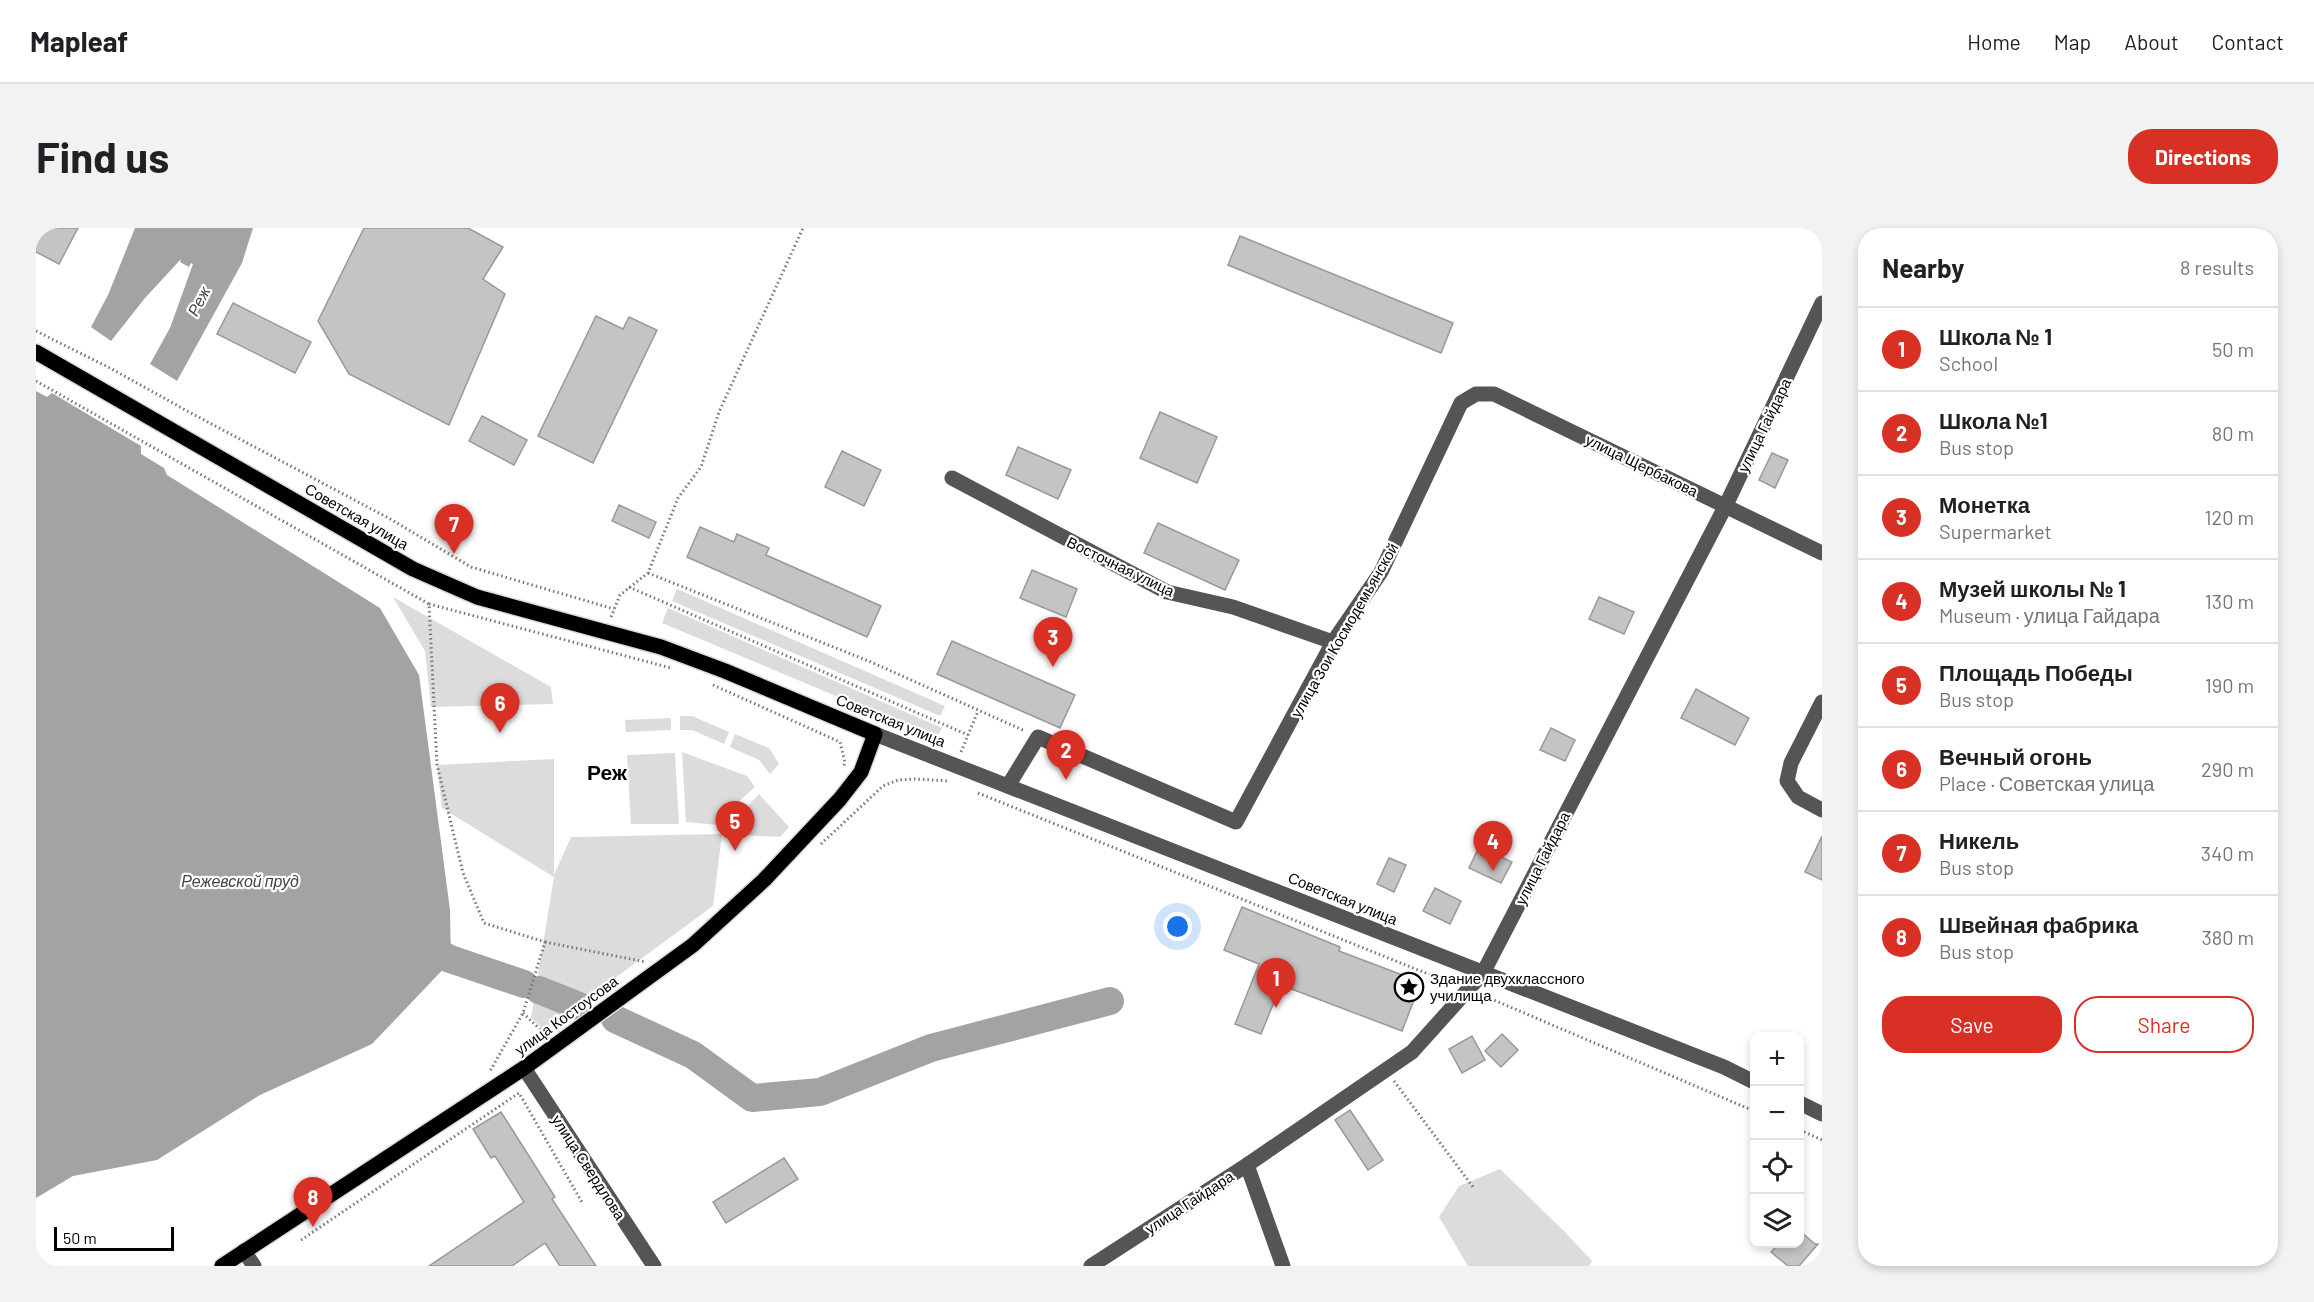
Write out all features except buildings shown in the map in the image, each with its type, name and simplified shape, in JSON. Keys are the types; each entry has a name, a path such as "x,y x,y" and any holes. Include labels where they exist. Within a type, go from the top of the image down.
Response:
{"main road":[{"name":"Советская улица","path":"36,352 413,569 477,597 661,647 725,671 875,734"},
{"name":"улица Костоусова","path":"222,1266 492,1090 693,945 764,880 840,799 861,772 875,734"}],"street":[{"name":"улица Гайдара","path":"1091,1266 1247,1165 1412,1052 1483,973 1726,505 1822,303"},
{"name":"улица Щербакова","path":"1461,403 1476,394 1494,394 1822,553"},
{"name":"улица Зои Космодемьянской","path":"1038,737 1236,822 1334,642 1381,572 1461,403"},
{"name":"Восточная улица","path":"952,478 1167,592 1233,607 1334,642"},
{"path":"1822,702 1791,763 1787,781 1798,797 1822,810"},
{"name":"Советская улица","path":"875,734 1713,1063 1750,1080"},
{"path":"1008,786 1038,737"},
{"name":"улица Свердлова","path":"524,1068 654,1266"},
{"path":"1804,1105 1822,1114"},
{"path":"1247,1165 1283,1266"},
{"path":"244,1251 254,1266"}],"path":[{"path":"36,331 110,368 392,520 471,567 614,609 620,595 648,573 678,498 701,467 719,412 803,228"},
{"path":"36,381 429,604 675,670"},
{"path":"648,573 871,662 1038,737"},
{"path":"630,587 968,735"},
{"path":"429,604 437,765 463,873 484,924 545,942 652,963 643,970"},
{"path":"706,681 840,742 845,763 840,776"},
{"path":"821,844 883,786 898,780 949,781 978,710"},
{"path":"971,790 1468,990 1750,1109"},
{"path":"494,1073 485,1078 523,1013 545,942"},
{"path":"1386,1070 1473,1187"},
{"path":"492,1090 501,1104"},
{"path":"301,1240 519,1093 583,1204"},
{"path":"1804,1132 1822,1140"}],"shaded area":[{"path":"677,589 945,706 940,716 672,601"},
{"path":"393,597 551,687 553,704 431,707 425,651"},
{"path":"668,608 942,728 936,738 662,623"},
{"path":"680,716 692,716 729,732 724,744 692,730 680,730"},
{"path":"671,718 671,730 626,732 625,720"},
{"path":"735,734 769,748 779,764 770,774 759,760 730,747"},
{"path":"682,752 747,776 755,787 721,817 718,825 686,822"},
{"path":"675,753 679,824 631,824 627,755"},
{"path":"554,759 554,875 571,837 722,834 713,906 544,1030 531,1018 554,877 442,808 437,765"},
{"path":"759,794 789,827 780,837 722,834"},
{"path":"1500,1169 1592,1261 1589,1266 1468,1266 1439,1217 1459,1186"}],"water":[{"path":"135,228 253,228 242,263 177,381 150,364 170,328 193,264 191,263 189,267 180,262 181,259 145,298 111,341 91,327 108,295"},
{"name":"Режевской пруд","path":"36,391 47,397 52,393 141,446 141,454 164,468 167,475 380,608 419,675 450,910 451,961 372,1044 260,1095 157,1160 73,1176 36,1198"}],"waterway":[{"path":"417,942 450,959 524,984"},
{"path":"539,990 579,1006"},
{"path":"615,1019 693,1055 752,1098 820,1092 931,1048 1110,1001"}],"place":[{"name":"Никель","path":"454,554"},
{"name":"Монетка","path":"1053,667"},
{"name":"Вечный огонь","path":"500,733"},
{"name":"Школа №1","path":"1066,780"},
{"name":"Площадь Победы","path":"735,851"},
{"name":"Музей школы № 1","path":"1493,871"},
{"name":"Здание двухклассного училища","path":"1409,987"},
{"name":"Школа № 1","path":"1276,1008"},
{"name":"Швейная фабрика","path":"313,1227"}],"district":[{"name":"Реж","path":"607,771"}]}
